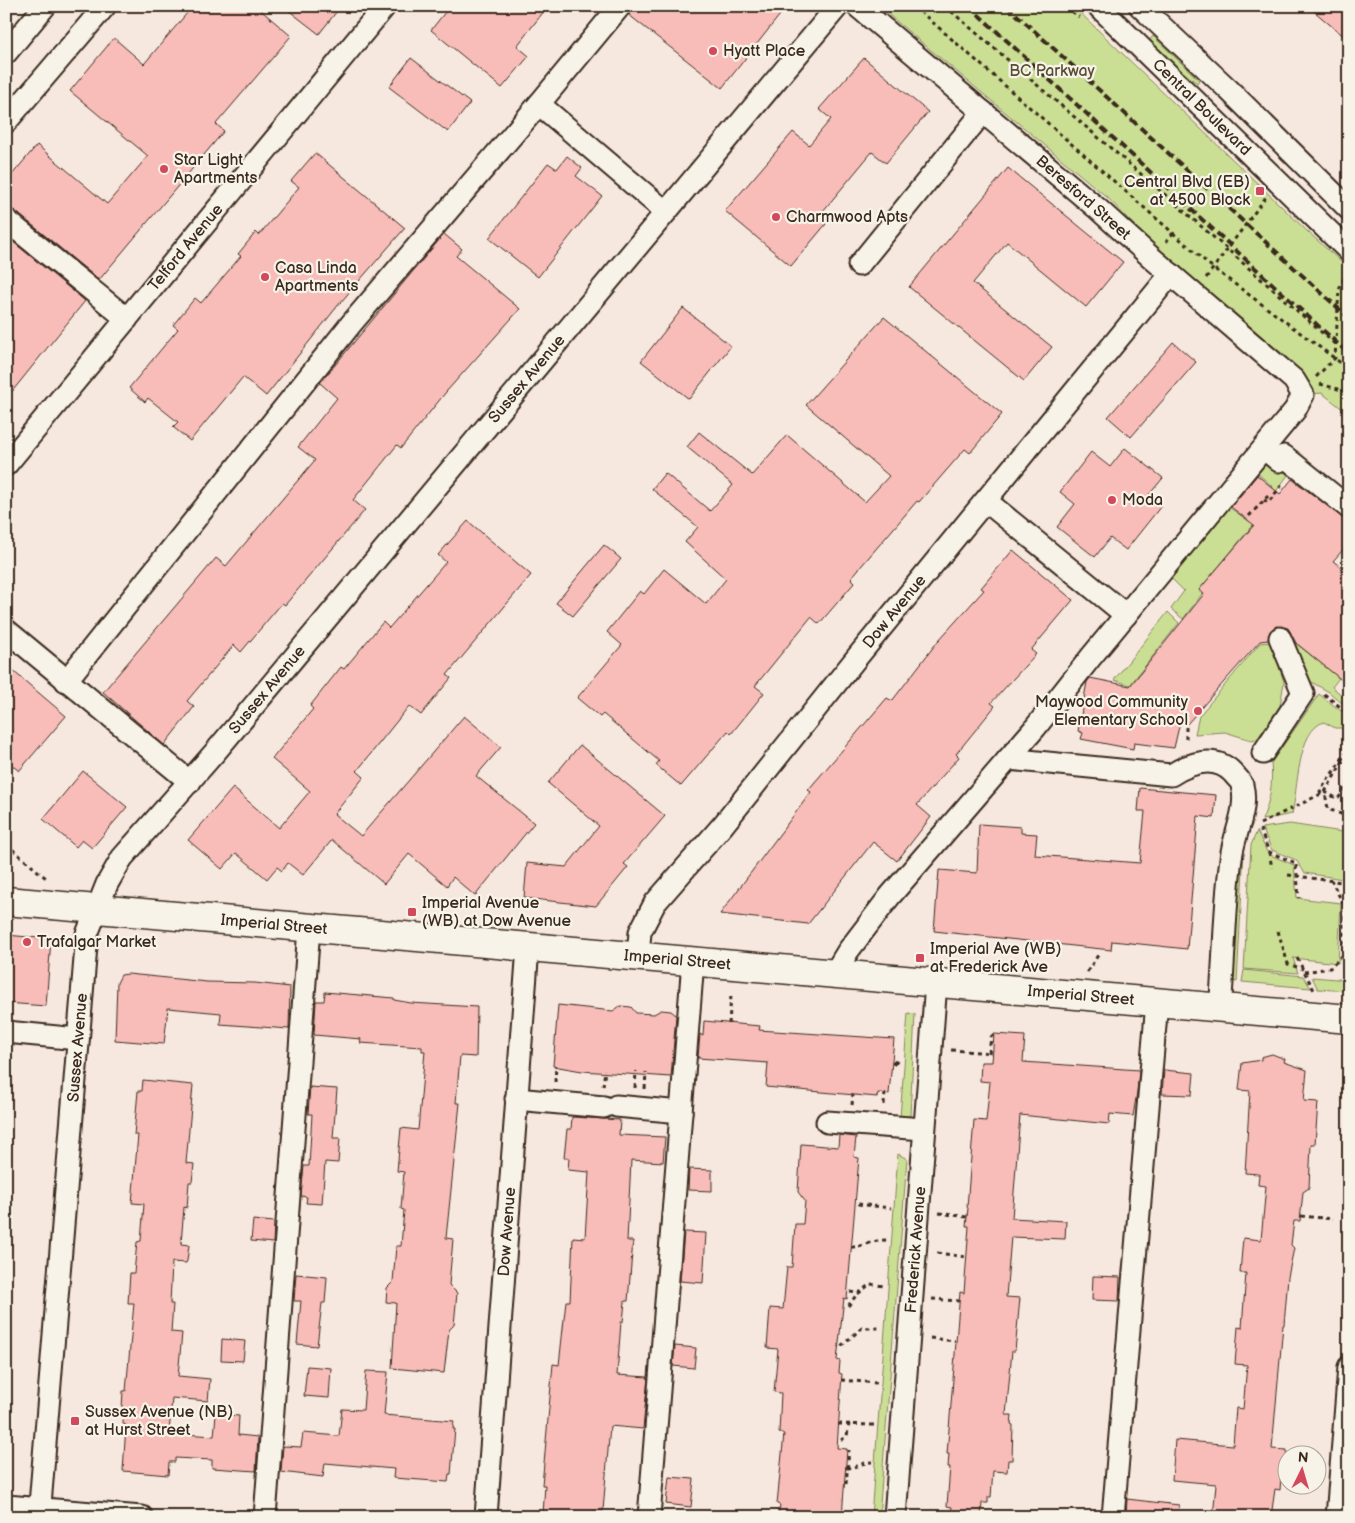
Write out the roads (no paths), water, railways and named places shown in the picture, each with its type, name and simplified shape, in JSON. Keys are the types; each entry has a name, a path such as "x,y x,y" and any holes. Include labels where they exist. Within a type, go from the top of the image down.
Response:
{"main road":[{"name":"Imperial Street","path":"6,901 1349,1019"}],"street":[{"path":"6,53 46,6"},
{"path":"6,122 104,6"},
{"name":"Telford Avenue","path":"6,465 385,6"},
{"path":"66,680 352,324 620,6"},
{"name":"Sussex Avenue","path":"40,1512 87,934 122,858 190,782 838,6"},
{"name":"Beresford Street","path":"857,6 1098,208 1294,380 1303,395 1295,410 1126,615"},
{"name":"Central Boulevard","path":"1098,6 1345,241"},
{"name":"Central Boulevard","path":"1140,6 1229,90 1349,209"},
{"path":"539,104 666,212"},
{"path":"859,265 983,112"},
{"path":"6,220 127,319"},
{"name":"Dow Avenue","path":"638,957 640,932 655,903 723,825 1171,274"},
{"path":"1272,455 1279,461 1284,456 1294,471 1349,508"},
{"path":"834,974 848,951 890,896 1008,759 1126,615 986,501"},
{"path":"6,630 190,782"},
{"path":"1263,753 1303,692 1280,638"},
{"path":"1008,759 1171,775 1184,767 1205,761 1225,767 1242,783 1245,800 1232,852 1220,1008"},
{"path":"265,1517 309,928"},
{"name":"Dow Avenue","path":"486,1517 528,947"},
{"path":"649,1517 693,961"},
{"name":"Frederick Avenue","path":"895,1517 936,983"},
{"path":"1113,1517 1157,1002"},
{"path":"6,1032 78,1039"},
{"path":"516,1099 608,1100 681,1112"},
{"path":"827,1122 924,1129"},
{"path":"1337,1517 1349,1367"},
{"path":"6,1506 40,1512 142,1517"}],"railway":[{"path":"969,6 1349,354"},
{"path":"1007,6 1349,318"}],"place":[{"name":"Hyatt Place","path":"713,51"},
{"name":"Star Light Apartments","path":"164,169"},
{"name":"Central Blvd (EB) at 4500 Block","path":"1260,191"},
{"name":"Charmwood Apts","path":"776,217"},
{"name":"Casa Linda Apartments","path":"265,277"},
{"name":"Moda","path":"1112,500"},
{"name":"Maywood Community Elementary School","path":"1198,711"},
{"name":"Imperial Avenue (WB) at Dow Avenue","path":"412,912"},
{"name":"Trafalgar Market","path":"27,942"},
{"name":"Imperial Ave (WB) at Frederick Ave","path":"920,958"},
{"name":"Sussex Avenue (NB) at Hurst Street","path":"75,1421"}],"park label":[{"name":"BC Parkway","path":"1052,71"}]}
